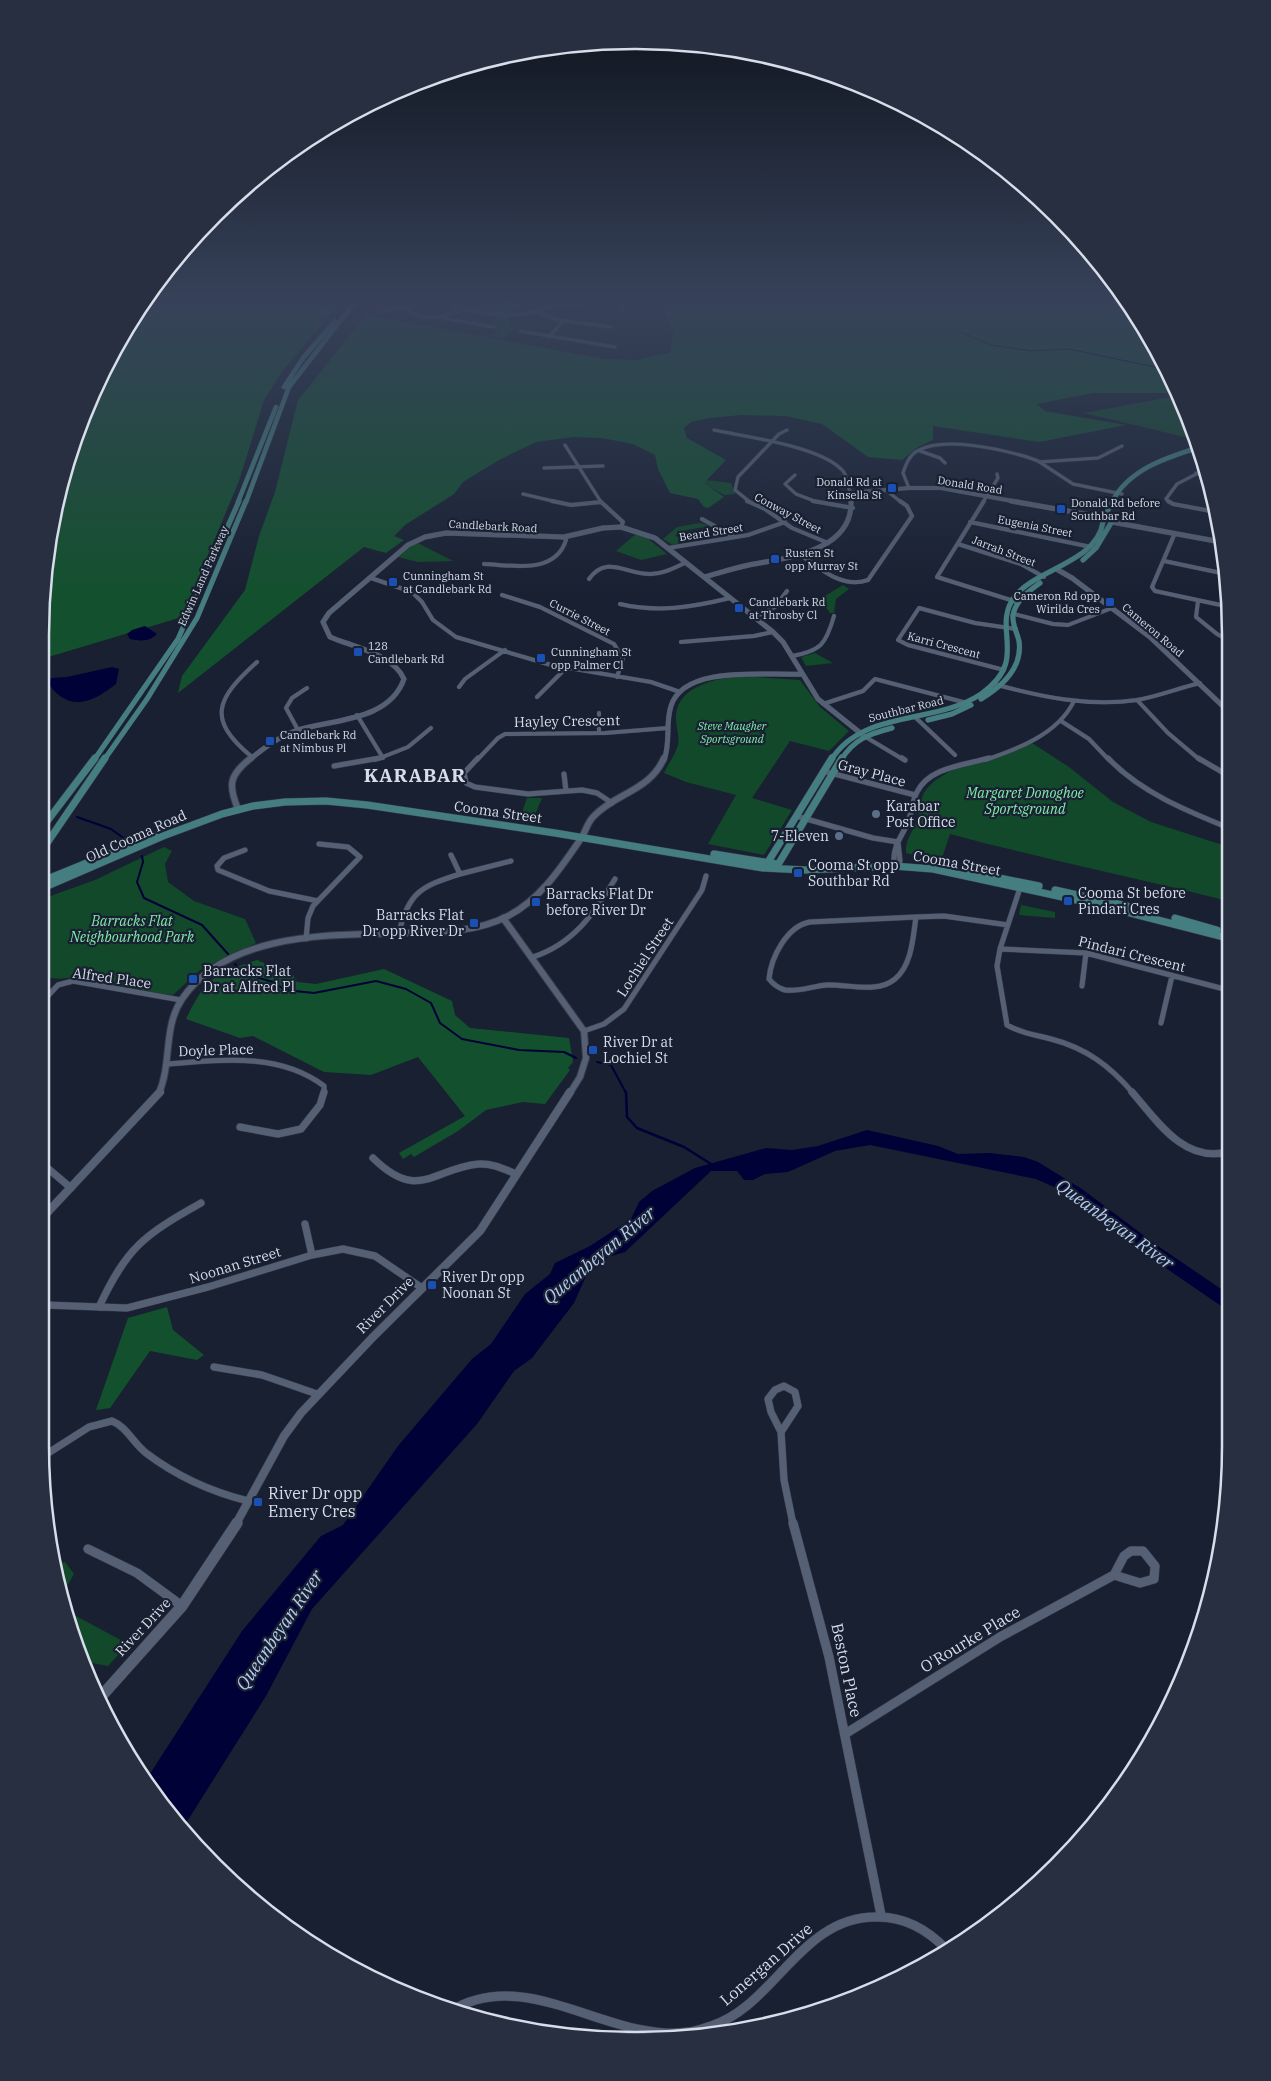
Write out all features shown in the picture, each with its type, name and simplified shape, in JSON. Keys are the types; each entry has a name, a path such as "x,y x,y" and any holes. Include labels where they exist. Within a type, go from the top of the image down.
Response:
{"main road":[{"name":"Edwin Land Parkway","path":"49,819 120,725 178,639 225,535 280,399"},
{"name":"Edwin Land Parkway","path":"49,840 147,699 197,618 241,515 284,399"},
{"path":"1014,614 1019,602 1032,588 1061,571 1093,547 1102,528 1102,519 1127,481 1148,468 1179,453 1192,449"},
{"path":"1076,565 1093,547 1112,520 1112,514 1120,493"},
{"path":"1102,519 1112,520"},
{"path":"1011,600 1028,584 1070,569"},
{"name":"Southbar Road","path":"968,704 994,684 1004,670 1011,651 1006,613 1011,600"},
{"name":"Southbar Road","path":"766,865 837,749 862,734 918,720 952,714 1001,686 1012,671 1018,658 1019,642 1014,614"},
{"name":"Southbar Road","path":"776,866 848,747 862,734"},
{"name":"Cooma Street","path":"238,807 313,801 375,807 766,865 814,870 897,863 1092,897 1222,931"},
{"name":"Old Cooma Road","path":"49,885 138,846 238,807"},
{"name":"Old Cooma Road","path":"49,879 129,850"},
{"name":"Cooma Street","path":"1021,885 1222,936"}],"street":[{"path":"704,577 751,564 802,556 828,544 842,529 853,508 847,478 836,465 811,454 770,442 714,430"},
{"name":"Conway Street","path":"787,430 770,442 738,477 735,487 744,500 765,509 805,534 828,544"},
{"path":"909,488 904,480 903,469 908,460 920,451 941,444 959,444 1018,454 1039,462 1061,479 1090,488 1120,493"},
{"path":"565,445 601,502 621,518 623,522 621,527"},
{"path":"1039,462 1098,458 1122,446"},
{"path":"920,451 940,458 945,463"},
{"path":"544,468 603,466"},
{"path":"1199,475 1196,473 1174,488 1166,499 1173,504 1208,511"},
{"path":"795,474 785,484 789,490 824,504 853,508"},
{"path":"997,474 998,478 937,577 1019,602"},
{"name":"Donald Road","path":"850,493 909,488 941,488 1102,519"},
{"path":"802,556 845,582 859,583 868,580 912,516 907,506 887,491"},
{"path":"523,494 571,505 601,502"},
{"path":"702,519 734,537"},
{"path":"1112,520 1214,541"},
{"name":"Beard Street","path":"668,548 734,537 785,522"},
{"name":"Eugenia Street","path":"970,522 1093,547"},
{"name":"Candlebark Road","path":"238,807 231,790 232,780 240,767 252,757 276,741 298,730 357,715 381,707 394,700 404,684 405,676 400,669 389,662 330,637 323,622 329,613 372,578 408,545 437,534 542,538 564,537 603,528 621,527 650,535 773,632 792,656 823,704 862,734"},
{"path":"1175,533 1152,587 1155,590 1221,605"},
{"path":"484,564 540,566 548,563 565,547 566,540 564,537"},
{"name":"Jarrah Street","path":"958,544 1019,564 1044,577"},
{"path":"1164,561 1218,572"},
{"path":"589,579 595,570 605,566 652,574 686,563"},
{"name":"Cameron Road","path":"1061,571 1150,637 1222,705"},
{"path":"372,578 412,592 422,602 433,620 447,632 481,645 505,650 565,669 651,682 680,692"},
{"path":"755,617 775,607 787,591"},
{"name":"Currie Street","path":"502,595 540,607 614,644 621,651 624,663 617,677"},
{"path":"620,604 650,610 701,606 730,598"},
{"path":"1198,600 1196,617 1222,637"},
{"name":"Karri Crescent","path":"1004,670 898,642 920,608 974,624 1016,629"},
{"path":"1014,614 1053,624 1068,625 1112,608"},
{"path":"792,656 821,649 825,644 834,616"},
{"path":"681,642 754,636 773,632"},
{"path":"459,687 465,679 505,650"},
{"path":"252,757 230,738 223,726 221,712 225,695 229,688 257,662"},
{"path":"537,697 565,669"},
{"path":"49,1211 152,1103 166,1080 169,1064 170,1027 181,1000 199,980 228,960 261,948 306,939 459,931 502,918 532,898 583,837 592,818 612,803 638,790 658,773 667,755 671,706 680,692 698,682 724,674 802,674"},
{"path":"823,704 864,691 874,679 968,704"},
{"path":"994,684 1074,702 1137,700 1200,683"},
{"path":"298,730 286,708 292,698 306,688"},
{"path":"1137,700 1164,732 1185,750 1222,772"},
{"path":"897,863 898,842 910,819 915,796 922,784 934,775 1012,750 1031,741 1068,716 1074,702"},
{"path":"599,734 600,713"},
{"path":"357,715 383,758"},
{"path":"918,720 955,755"},
{"path":"1061,721 1089,739 1113,764 1150,791 1194,814 1222,825"},
{"path":"334,766 383,758 408,749 431,728"},
{"name":"Hayley Crescent","path":"612,803 591,791 534,794 468,784 463,776 498,738 505,734 599,734 668,728"},
{"path":"862,734 905,760"},
{"name":"Gray Place","path":"823,772 915,796"},
{"path":"564,774 566,791"},
{"path":"796,816 873,838 898,842"},
{"path":"306,939 308,918 318,901 352,866 360,855 346,846 319,844"},
{"path":"245,850 220,860 216,866 218,870 269,891 318,901"},
{"path":"451,855 460,874"},
{"path":"400,933 406,904 414,894 427,885 485,866 511,862"},
{"name":"Lochiel Street","path":"584,1031 604,1024 624,1009 702,890 706,876"},
{"path":"533,957 548,954 573,937 594,914 615,879"},
{"path":"1021,885 1000,949 997,966 1007,1024 1019,1031 1067,1044 1097,1057 1117,1074 1149,1111 1186,1147 1201,1154 1222,1153"},
{"path":"916,917 907,959 900,974 882,985 855,987 827,985 789,990 777,986 769,979 769,970 791,931 799,924 916,917 944,916 1008,925"},
{"name":"River Drive","path":"104,1694 182,1606 232,1532 284,1436 317,1394 480,1231 584,1069 587,1051 584,1031 533,957 502,918"},
{"name":"Pindari Crescent","path":"1000,949 1086,953 1222,988"},
{"path":"1082,986 1086,953"},
{"path":"1161,1023 1172,976"},
{"name":"Alfred Place","path":"49,994 56,986 73,981 181,1000"},
{"name":"Doyle Place","path":"169,1064 224,1060 258,1060 312,1077 324,1086 323,1101 306,1125 298,1130 289,1133 258,1132 240,1127"},
{"path":"373,1158 386,1171 412,1182 432,1180 466,1166 478,1164 498,1166 516,1174"},
{"path":"49,1169 71,1188"},
{"path":"99,1307 111,1282 131,1251 165,1224 201,1203"},
{"path":"305,1224 312,1255"},
{"name":"Noonan Street","path":"49,1305 127,1308 312,1255 343,1249 364,1252 375,1256 422,1288"},
{"path":"214,1367 262,1375 317,1394"},
{"name":"Beston Place","path":"781,1432 798,1406 795,1392 784,1386 771,1392 768,1405 781,1432 780,1457 785,1489 821,1620 881,1915"},
{"path":"49,1452 91,1426 107,1421 113,1422 126,1430 132,1440 144,1452 230,1497 248,1501"},
{"path":"88,1549 111,1557 165,1592 182,1606"},
{"path":"1132,1550 1143,1551 1155,1566 1154,1579 1150,1583 1136,1583 1114,1575 1121,1557 1132,1550"},
{"name":"O'Rourke Place","path":"845,1734 1000,1637 1114,1575"},
{"name":"Lonergan Drive","path":"710,2027 729,2017 828,1930 844,1921 862,1916 881,1915 903,1920 922,1928 942,1946"},
{"name":"Lonergan Drive","path":"462,2006 490,1996 509,1995 649,2029 675,2031"}],"green space":[{"path":"98,399 265,399 239,481 182,617 49,657 50,597 60,521 80,447"},
{"path":"1062,399 1037,404 1045,411 1126,425 1039,442 933,426 933,440 918,447 902,460 868,457 822,424 785,416 741,415 710,418 691,422 684,428 687,438 726,460 704,483 724,497 708,508 704,507 698,499 670,493 658,469 655,455 633,444 602,438 574,437 536,442 499,460 463,482 454,494 405,525 394,536 404,540 386,553 364,547 178,693 182,676 245,590 259,536 275,492 298,400"},
{"path":"1159,399 1173,399 1188,438 1084,413"},
{"path":"706,480 731,483 735,494 724,495 703,483"},
{"path":"700,523 711,526 686,530 675,535 683,542 673,545 663,539 677,527"},
{"path":"637,533 647,538 667,554 641,560 616,551"},
{"path":"416,542 453,561 418,562 398,557"},
{"path":"843,585 849,589 836,599 834,613 830,613 820,599"},
{"path":"815,653 833,663 806,666 801,657"},
{"name":"Steve Maugher Sportsground","path":"740,676 800,680 820,707 849,731 829,751 790,741 752,798 792,810 764,855 708,844 736,795 686,782 664,773 678,745 676,715 684,697 700,685"},
{"name":"Margaret Donoghoe Sportsground","path":"1032,743 1069,767 1113,802 1151,822 1222,845 1222,900 950,834 941,861 906,853 909,837 917,821 923,795 931,785 956,768"},
{"path":"527,798 542,798 534,817 521,815"},
{"name":"Barracks Flat Neighbourhood Park","path":"164,847 172,851 165,864 168,882 194,901 245,919 256,943 200,970 173,995 80,978 56,979 49,977 49,897 95,880"},
{"path":"1021,905 1055,912 1055,918 1019,915"},
{"path":"257,960 293,975 297,982 316,984 384,969 452,1001 455,1015 470,1028 569,1038 573,1062 568,1068 570,1070 545,1104 523,1102 486,1110 458,1131 414,1157 411,1154 403,1159 399,1153 465,1116 418,1057 371,1075 324,1072 253,1036 240,1038 186,1019 199,994 213,979 231,969"},
{"path":"167,1307 173,1330 204,1355 197,1360 150,1351 110,1408 96,1410 128,1318"},
{"path":"65,1562 74,1574 67,1587 61,1563"},
{"path":"74,1615 128,1644 108,1666 90,1663"}],"water":[{"path":"145,626 157,634 144,640 130,639 127,634 132,630"},
{"path":"112,667 119,669 116,684 98,696 80,702 64,698 49,684 51,678 67,677"},
{"name":"Queanbeyan River","path":"867,1130 938,1146 958,1154 989,1153 1024,1157 1038,1162 1082,1189 1155,1244 1222,1290 1222,1307 1138,1249 1061,1190 1036,1179 870,1145 835,1151 788,1172 765,1174 753,1180 744,1180 737,1171 711,1171 625,1252 608,1257 586,1276 574,1303 532,1358 514,1371 477,1424 312,1609 266,1696 186,1823 150,1774 242,1631 321,1536 343,1525 398,1446 472,1359 491,1344 525,1294 550,1274 555,1263 590,1246 631,1219 639,1202 652,1191 695,1168 766,1148 792,1150 818,1146"}],"waterway":[{"path":"77,817 111,829 129,842"},
{"path":"142,856 143,862 137,882 144,898 202,925 228,954"},
{"path":"235,964 242,973 273,982 285,990 314,993 376,981 406,989 431,1003 440,1023 462,1039 519,1050 564,1052 576,1058"},
{"path":"597,1062 611,1065 626,1093"},
{"path":"626,1092 627,1117 637,1128 684,1147 711,1164"}],"place":[{"name":"Donald Rd at Kinsella St","path":"892,488"},
{"name":"Donald Rd before Southbar Rd","path":"1061,509"},
{"name":"Rusten St opp Murray St","path":"775,559"},
{"name":"Cunningham St at Candlebark Rd","path":"393,582"},
{"name":"Cameron Rd opp Wirilda Cres","path":"1110,602"},
{"name":"Candlebark Rd at Throsby Cl","path":"739,608"},
{"name":"128 Candlebark Rd","path":"358,652"},
{"name":"Cunningham St opp Palmer Cl","path":"541,658"},
{"name":"Candlebark Rd at Nimbus Pl","path":"270,741"},
{"name":"Karabar Post Office","path":"876,814"},
{"name":"7-Eleven","path":"839,836"},
{"name":"Cooma St opp Southbar Rd","path":"798,873"},
{"name":"Cooma St before Pindari Cres","path":"1068,901"},
{"name":"Barracks Flat Dr before River Dr","path":"536,902"},
{"name":"Barracks Flat Dr opp River Dr","path":"474,923"},
{"name":"Barracks Flat Dr at Alfred Pl","path":"193,979"},
{"name":"River Dr at Lochiel St","path":"593,1050"},
{"name":"River Dr opp Noonan St","path":"432,1285"},
{"name":"River Dr opp Emery Cres","path":"258,1502"}],"district":[{"name":"KARABAR","path":"415,775"}]}
